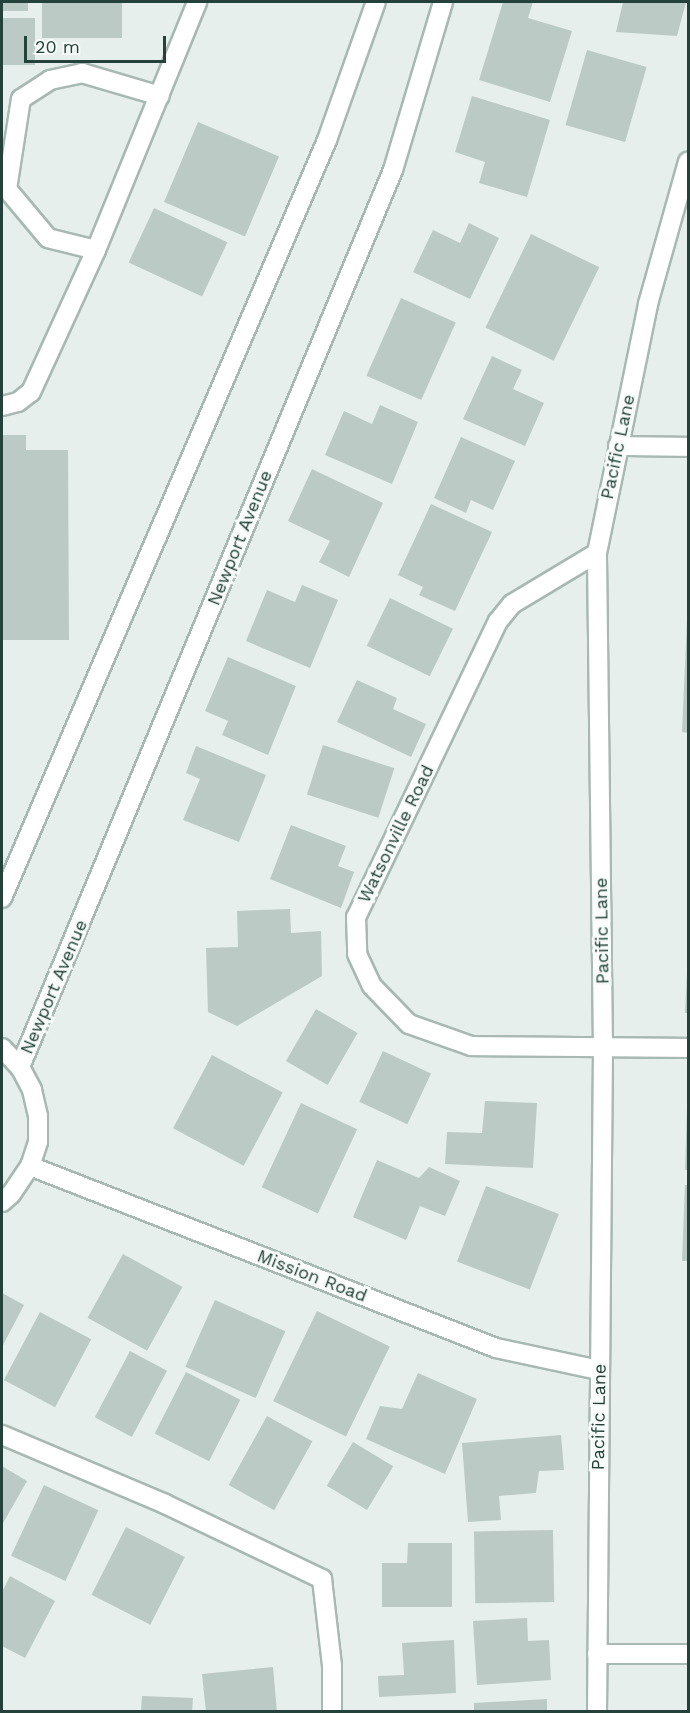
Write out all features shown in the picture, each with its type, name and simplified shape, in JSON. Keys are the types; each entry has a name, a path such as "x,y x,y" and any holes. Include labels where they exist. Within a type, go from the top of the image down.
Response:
{"street":[{"path":"2,406 18,402 31,392 96,250 197,2"},
{"path":"2,898 327,140 376,2"},
{"name":"Newport Avenue","path":"20,1067 393,170 442,2"},
{"path":"96,250 48,238 7,189 21,99 50,80 82,73 160,96"},
{"name":"Pacific Lane","path":"597,1712 603,1048 597,553 648,304 688,162"},
{"path":"618,446 688,447"},
{"name":"Watsonville Road","path":"597,553 512,604 498,621 356,918 357,954 372,986 409,1024 471,1046 688,1048"},
{"path":"2,1048 20,1067 32,1090 38,1116 38,1142 30,1166 2,1202"},
{"name":"Mission Road","path":"30,1166 496,1347 599,1370"},
{"path":"2,1435 165,1504 322,1579 332,1666 332,1712"},
{"path":"597,1654 688,1654"}],"building":[{"path":"2,2 28,2 28,11 2,11"},
{"path":"42,2 122,2 122,38 42,38"},
{"path":"503,2 533,2 528,18 572,31 550,102 479,80"},
{"path":"623,2 686,2 677,36 616,32"},
{"path":"2,18 35,18 35,65 2,65"},
{"path":"587,50 647,67 625,142 566,125"},
{"path":"472,96 550,120 527,197 479,183 485,162 455,152"},
{"path":"198,122 279,156 245,236 164,202"},
{"path":"154,208 227,242 202,297 129,262"},
{"path":"469,223 499,238 470,299 413,272 433,230 460,243"},
{"path":"531,234 599,267 554,361 485,327"},
{"path":"401,298 456,322 421,400 366,376"},
{"path":"492,356 522,370 513,389 544,403 525,446 463,419"},
{"path":"380,405 418,422 392,484 325,455 344,411 372,424"},
{"path":"2,435 26,435 26,450 68,450 69,640 2,640"},
{"path":"461,437 515,461 493,510 471,500 466,513 434,498"},
{"path":"312,469 383,503 349,577 319,562 330,541 288,521"},
{"path":"431,504 492,532 455,611 419,595 423,587 398,575"},
{"path":"302,585 338,600 310,668 246,641 267,590 295,602"},
{"path":"390,598 453,629 430,676 367,646"},
{"path":"688,620 688,733 682,732"},
{"path":"228,657 296,686 268,755 222,735 228,721 205,711"},
{"path":"357,680 397,698 393,709 426,724 411,757 337,722"},
{"path":"323,745 394,768 378,818 307,794"},
{"path":"196,746 266,775 239,842 183,820 200,779 186,773"},
{"path":"291,825 346,846 338,866 354,872 341,908 270,879"},
{"path":"290,909 291,933 321,931 322,976 237,1026 208,1012 206,948 238,947 237,911"},
{"path":"687,974 688,1013 685,1013"},
{"path":"316,1009 358,1033 328,1085 286,1061"},
{"path":"383,1051 431,1073 407,1124 359,1102"},
{"path":"212,1055 283,1093 244,1166 173,1128"},
{"path":"485,1101 537,1103 533,1168 445,1164 447,1132 482,1133"},
{"path":"301,1103 357,1129 318,1213 262,1187"},
{"path":"687,1109 688,1170 685,1170"},
{"path":"377,1160 419,1178 429,1167 460,1181 445,1216 420,1206 406,1240 353,1217"},
{"path":"685,1185 688,1185 688,1261 682,1261"},
{"path":"486,1186 559,1214 530,1290 457,1262"},
{"path":"123,1254 182,1287 147,1351 88,1318"},
{"path":"2,1293 24,1305 2,1347"},
{"path":"215,1300 285,1331 256,1398 185,1367"},
{"path":"317,1311 390,1347 346,1436 273,1401"},
{"path":"40,1312 91,1339 55,1407 4,1380"},
{"path":"130,1351 167,1371 132,1437 95,1417"},
{"path":"186,1372 240,1400 209,1461 155,1433"},
{"path":"418,1373 477,1399 445,1474 366,1439 380,1406 402,1409"},
{"path":"267,1416 312,1441 274,1510 229,1485"},
{"path":"561,1435 564,1470 539,1471 536,1493 499,1496 501,1520 468,1522 462,1443"},
{"path":"353,1442 393,1466 367,1510 327,1486"},
{"path":"2,1466 27,1481 2,1525"},
{"path":"44,1485 98,1510 65,1581 11,1556"},
{"path":"126,1527 185,1557 150,1625 91,1595"},
{"path":"553,1530 554,1602 475,1603 474,1531"},
{"path":"408,1543 452,1543 452,1607 382,1607 382,1563 407,1563"},
{"path":"10,1576 55,1601 25,1658 2,1646 2,1592"},
{"path":"527,1618 528,1641 549,1640 551,1680 477,1685 473,1621"},
{"path":"454,1640 456,1693 379,1697 378,1676 404,1675 402,1643"},
{"path":"273,1667 277,1712 206,1712 202,1674"},
{"path":"142,1696 193,1698 192,1712 141,1712"},
{"path":"547,1699 547,1712 474,1712 474,1703"}]}
